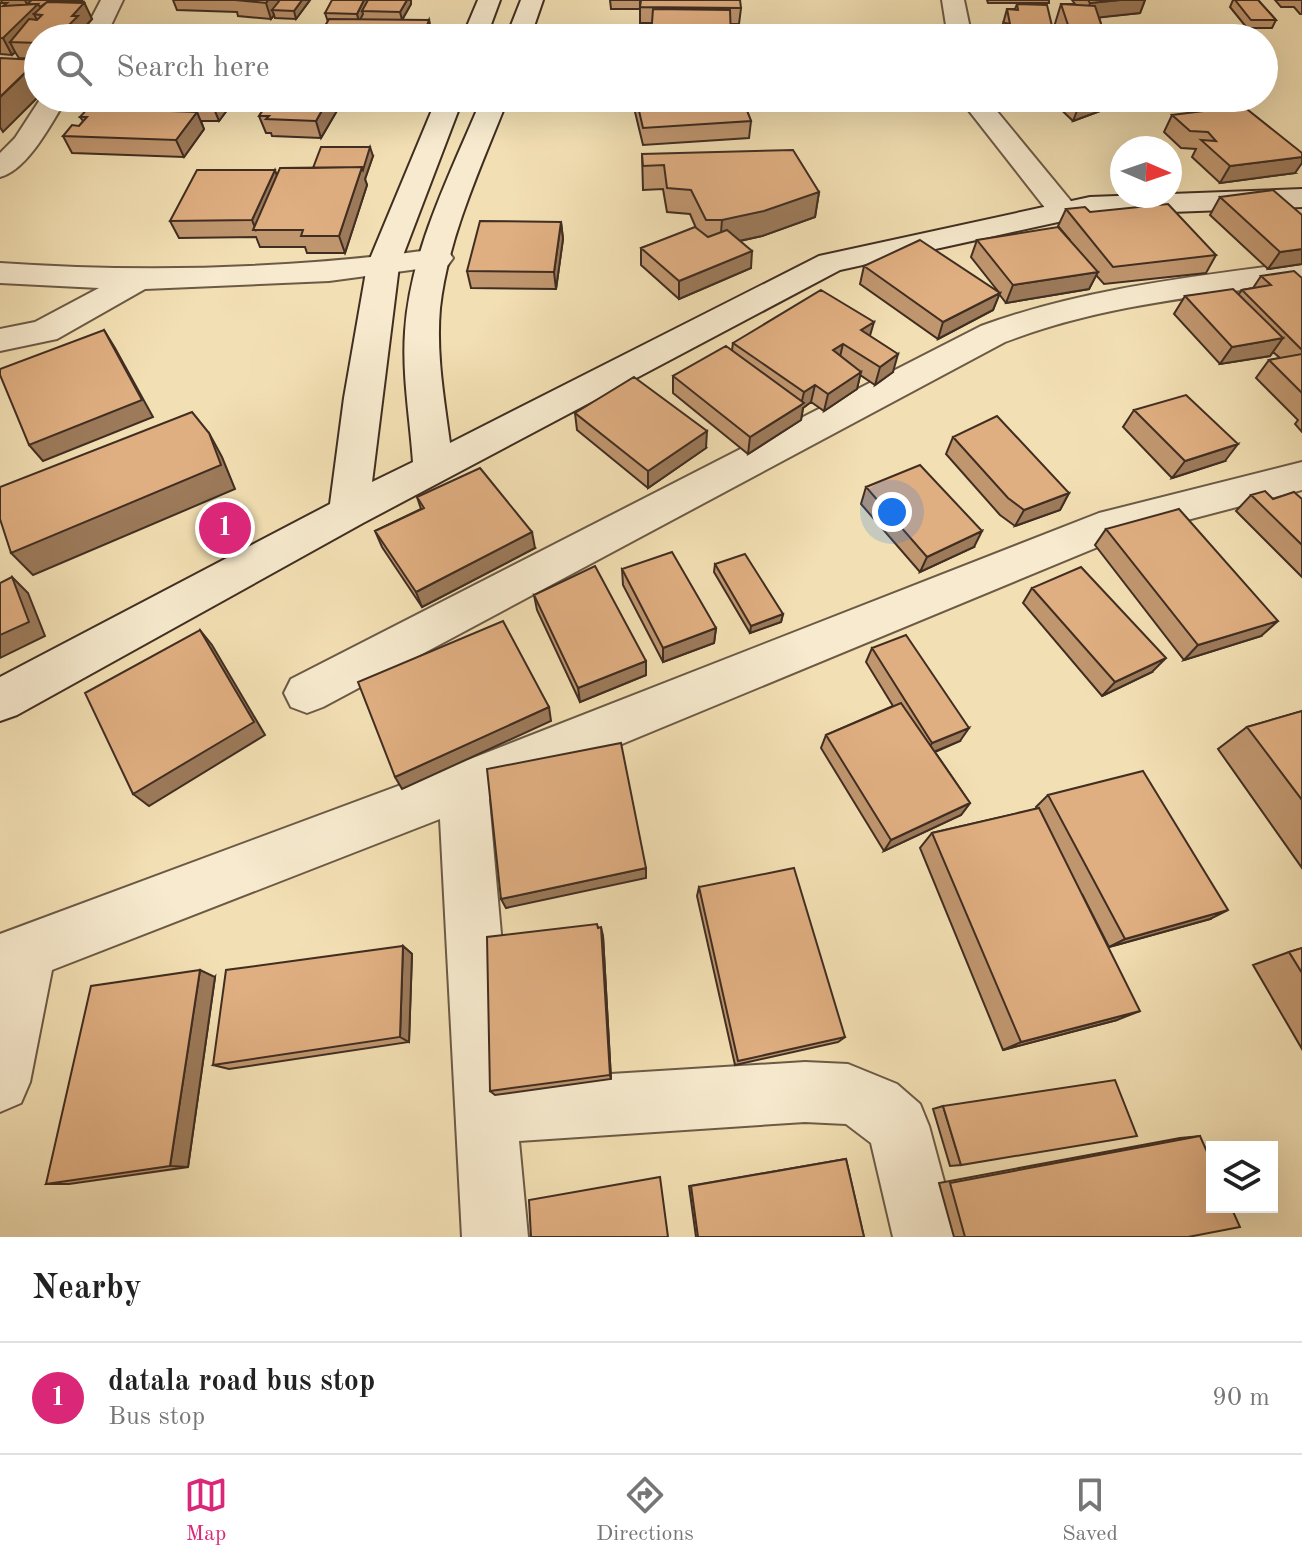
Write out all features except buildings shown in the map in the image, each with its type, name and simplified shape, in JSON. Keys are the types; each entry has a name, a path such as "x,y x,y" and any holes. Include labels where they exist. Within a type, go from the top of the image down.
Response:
{"street":[{"path":"102,24 112,0"},
{"path":"480,24 489,0"},
{"path":"523,24 532,0"},
{"path":"953,0 957,24"},
{"path":"0,169 25,143 45,112"},
{"path":"349,512 362,398 383,266 444,112"},
{"path":"433,468 422,332 426,295 490,112"},
{"path":"983,112 1064,212"},
{"path":"0,700 349,512 830,263 1090,206 1302,198"},
{"path":"0,273 86,280 138,280 383,266 437,258"},
{"path":"307,693 993,334 1033,317 1095,303 1302,272"},
{"path":"0,340 45,331 138,280"},
{"path":"0,1082 14,957 463,786 1113,524 1302,476"},
{"path":"463,786 495,1237"},
{"path":"487,1112 805,1092 848,1094 875,1106 898,1126 926,1237"}],"place":[{"name":"datala road bus stop","path":"225,528"}]}
